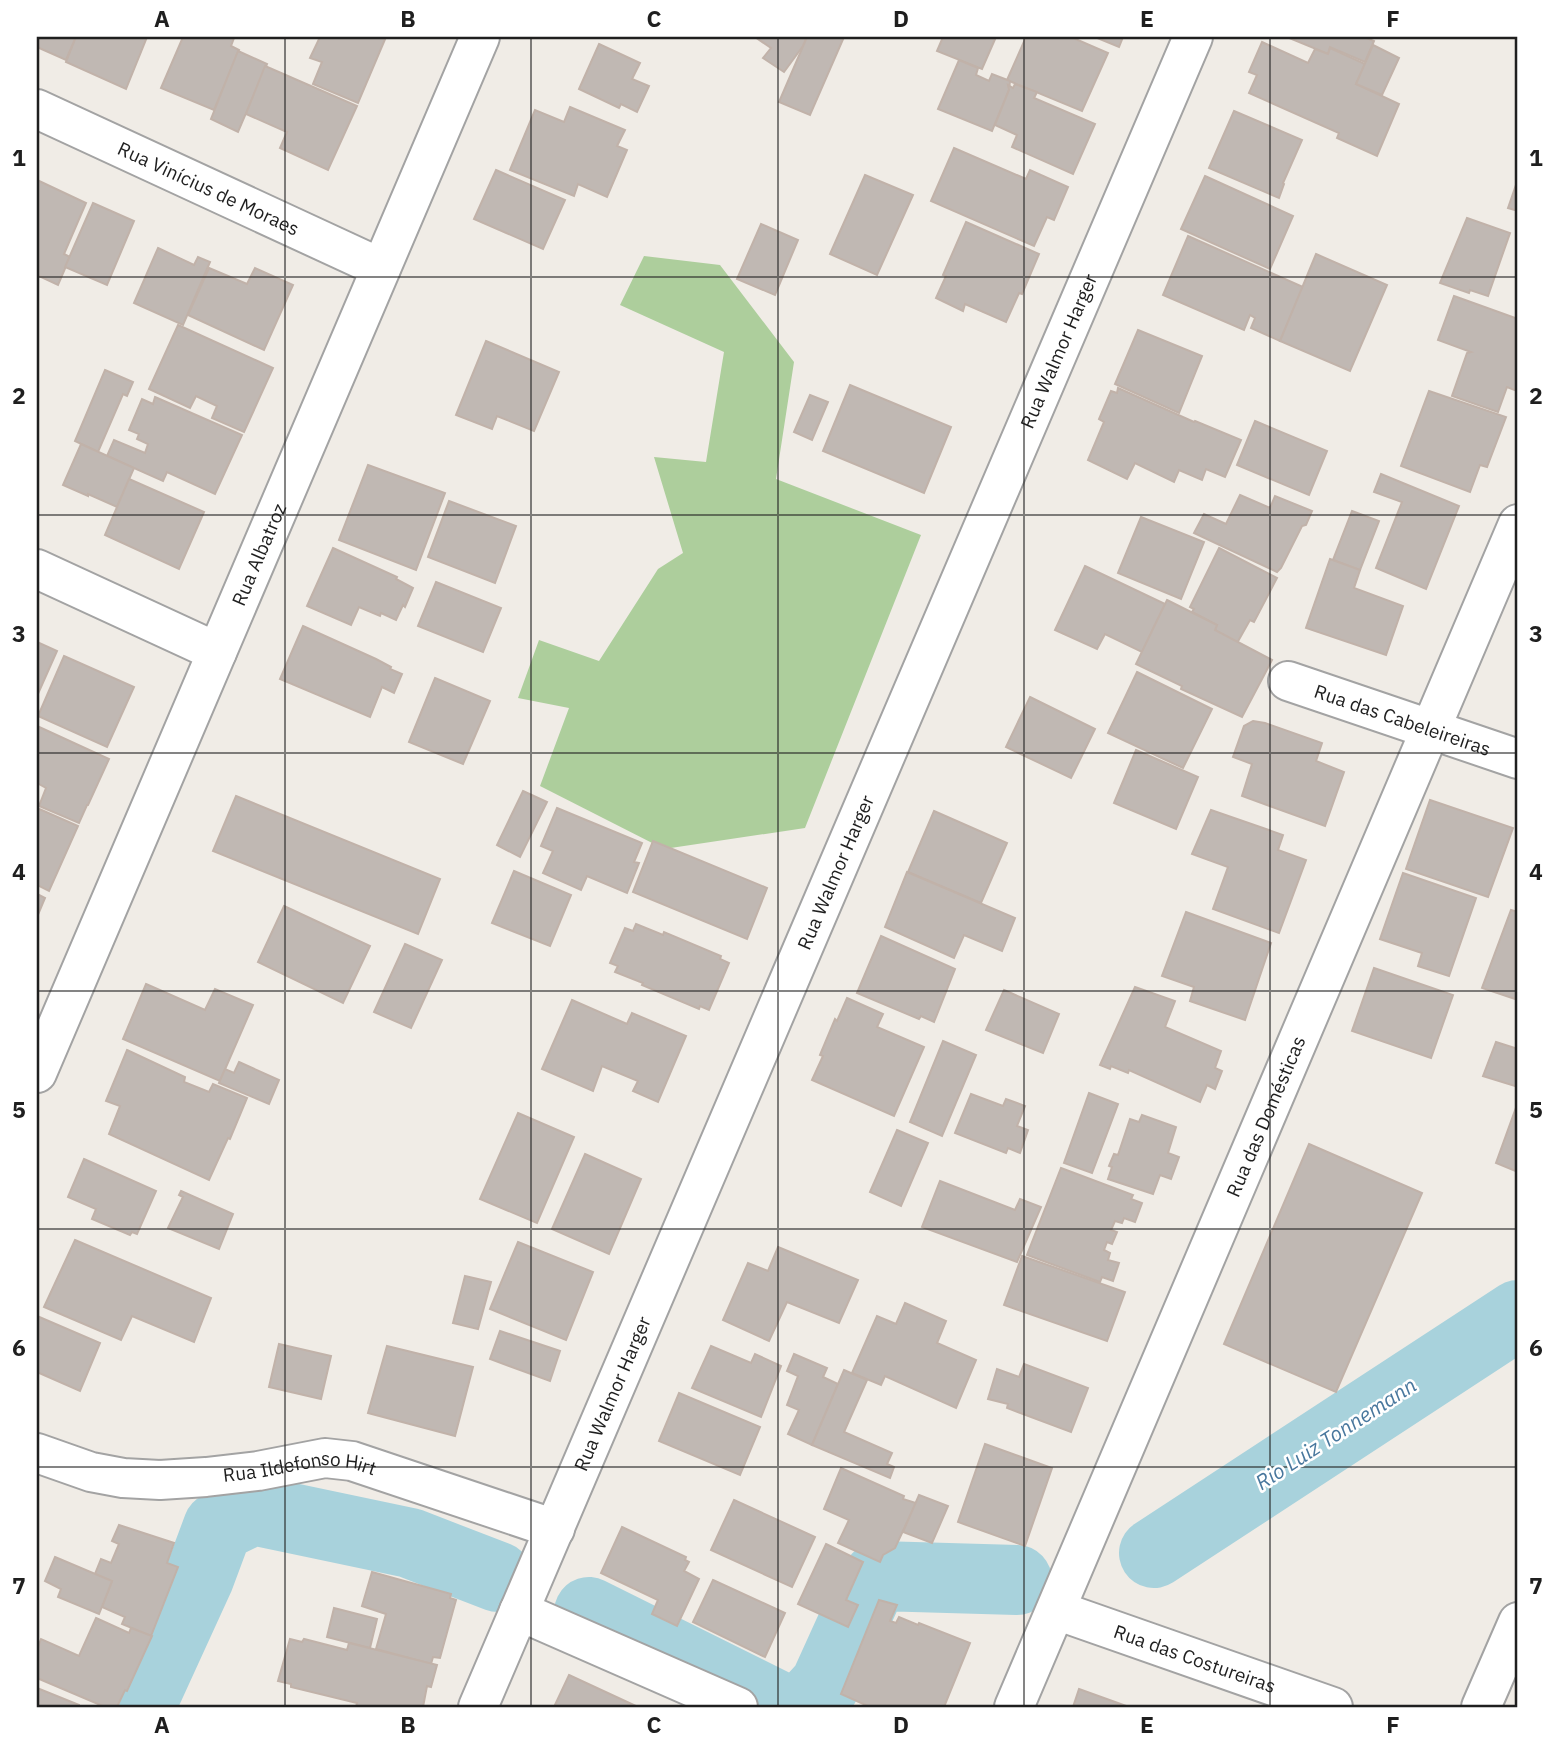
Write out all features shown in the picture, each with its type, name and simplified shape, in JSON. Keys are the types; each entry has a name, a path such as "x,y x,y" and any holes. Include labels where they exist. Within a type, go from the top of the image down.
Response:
{"street":[{"name":"Rua Albatroz","path":"41,1053 217,652 480,37"},
{"name":"Rua Walmor Harger","path":"478,1707 1193,37"},
{"name":"Rua Vinícius de Moraes","path":"37,109 381,268"},
{"name":"Rua das Domésticas","path":"1014,1707 1518,524"},
{"path":"37,569 217,652"},
{"name":"Rua das Cabeleireiras","path":"1288,681 1518,759"},
{"name":"Rua Ildefonso Hirt","path":"37,1453 92,1472 123,1478 160,1480 258,1471 325,1458 352,1461 555,1529"},
{"name":"Rua das Costureiras","path":"1056,1610 1334,1707"},
{"path":"519,1611 738,1707"},
{"path":"1481,1707 1518,1622"}],"green space":[{"path":"644,256 720,265 794,362 776,479 921,535 805,828 664,849 540,786 569,708 518,698 539,640 599,661 658,569 683,553 654,457 706,462 724,352 620,305"}],"building":[{"path":"37,37 76,37 66,60 37,47"},
{"path":"76,37 147,37 126,89 66,62"},
{"path":"183,37 234,38 231,46 239,50 214,110 161,88"},
{"path":"320,37 386,37 358,103 313,84 322,62 310,58"},
{"path":"755,37 807,37 784,72 763,58 771,48"},
{"path":"807,37 844,37 810,115 779,102"},
{"path":"943,37 996,37 982,69 937,51"},
{"path":"1026,37 1071,37 1108,53 1082,111 1007,80"},
{"path":"1095,37 1123,37 1119,47"},
{"path":"1287,37 1364,37 1374,41 1365,62 1330,47 1328,54"},
{"path":"1262,42 1308,63 1315,49 1328,54 1330,48 1365,64 1356,84 1399,104 1377,156 1337,138 1339,133 1249,93 1257,75 1249,72"},
{"path":"599,44 640,63 632,79 649,86 637,112 621,104 619,108 579,89"},
{"path":"1373,45 1399,58 1382,95 1356,84"},
{"path":"238,51 267,64 238,132 211,119"},
{"path":"959,60 978,68 976,75 989,81 992,74 1010,81 1009,90 992,131 938,109"},
{"path":"265,66 357,106 328,170 280,148 287,132 246,114"},
{"path":"1015,84 1037,92 1034,98 1095,124 1073,174 1012,147 1017,135 995,125 1009,90 1008,85 1013,88"},
{"path":"570,107 625,130 617,146 627,150 607,197 578,184 574,196 510,170 535,110 564,122"},
{"path":"1234,111 1302,140 1279,198 1209,168"},
{"path":"954,148 1026,179 1030,170 1068,187 1054,220 1047,217 1034,246 931,201"},
{"path":"496,170 565,200 543,249 474,219"},
{"path":"865,175 913,195 877,275 830,254"},
{"path":"1205,176 1293,216 1270,269 1181,229"},
{"path":"1518,179 1518,211 1508,208"},
{"path":"37,180 86,203 64,254 70,257 58,285 37,275"},
{"path":"93,203 134,221 107,285 65,267"},
{"path":"1467,218 1510,233 1488,296 1440,283"},
{"path":"966,222 1039,254 1022,294 1019,293 1006,322 965,304 963,311 936,298"},
{"path":"761,224 798,240 775,295 737,279"},
{"path":"1188,236 1303,287 1280,341 1251,328 1255,318 1250,315 1244,330 1163,295"},
{"path":"158,248 194,265 198,257 210,262 183,325 134,303"},
{"path":"1316,254 1387,285 1350,371 1280,341"},
{"path":"209,268 247,284 255,268 293,285 264,350 188,315"},
{"path":"1454,296 1518,319 1518,387 1517,391 1507,387 1498,412 1452,396 1467,353 1471,352 1438,340"},
{"path":"178,325 273,368 244,432 212,418 217,406 196,396 190,408 149,389"},
{"path":"1138,330 1202,356 1179,413 1115,384"},
{"path":"486,341 559,372 534,431 497,416 492,429 456,415"},
{"path":"105,370 133,382 127,396 123,394 98,452 75,441"},
{"path":"850,385 951,427 924,493 823,451"},
{"path":"1118,388 1241,440 1225,477 1206,469 1202,480 1179,470 1174,482 1135,463 1127,479 1088,460 1104,422 1099,419 1111,391 1117,393"},
{"path":"1429,391 1506,417 1487,467 1480,465 1470,492 1401,466"},
{"path":"810,395 828,402 812,440 794,432"},
{"path":"155,397 242,435 215,494 167,472 163,481 107,456 114,440 145,453 148,444 137,439 139,434 129,430 142,399 153,404"},
{"path":"1255,421 1327,451 1309,495 1237,465"},
{"path":"81,444 134,468 117,507 63,485"},
{"path":"368,465 445,493 416,570 339,540"},
{"path":"1381,474 1459,506 1426,589 1376,568 1402,502 1374,492"},
{"path":"129,479 204,512 179,569 105,535"},
{"path":"1240,495 1270,508 1275,496 1312,511 1277,572 1194,533 1204,514 1226,524"},
{"path":"449,501 516,526 495,583 428,557"},
{"path":"1352,511 1379,521 1360,570 1333,560"},
{"path":"1141,517 1204,542 1181,599 1118,573"},
{"path":"333,548 397,577 396,579 413,588 396,620 359,607 351,625 307,606"},
{"path":"1219,548 1277,578 1254,622 1250,620 1237,643 1215,630 1217,625 1192,612 1194,609 1190,607"},
{"path":"1330,559 1360,570 1354,588 1403,606 1386,655 1306,628"},
{"path":"1085,566 1165,604 1142,652 1105,634 1097,649 1055,630"},
{"path":"436,582 501,608 483,652 418,626"},
{"path":"1167,600 1217,625 1215,630 1272,660 1242,717 1181,689 1182,686 1136,664"},
{"path":"303,626 376,659 402,674 394,693 382,687 370,717 280,679"},
{"path":"37,642 57,651 37,696"},
{"path":"64,656 134,687 107,747 38,716"},
{"path":"1137,672 1212,709 1183,768 1108,733"},
{"path":"435,678 490,701 463,764 409,742"},
{"path":"1030,697 1095,729 1071,778 1006,747"},
{"path":"1253,721 1322,743 1316,761 1344,772 1325,826 1242,796 1252,764 1233,757 1244,726"},
{"path":"37,726 109,759 79,823 39,806 46,788 37,783"},
{"path":"1136,750 1198,777 1176,829 1114,803"},
{"path":"523,791 547,802 520,857 497,845"},
{"path":"236,796 440,879 418,934 213,851"},
{"path":"1430,800 1513,828 1488,897 1406,869"},
{"path":"37,808 78,826 49,891 37,885"},
{"path":"557,808 642,843 634,862 639,863 627,893 587,876 581,890 543,873 553,851 541,846"},
{"path":"1211,810 1283,835 1278,850 1306,860 1279,933 1213,909 1228,867 1192,854"},
{"path":"934,811 1007,843 981,903 908,872"},
{"path":"653,841 767,888 747,939 633,892"},
{"path":"514,871 571,895 550,946 492,923"},
{"path":"907,872 1015,918 1002,951 964,935 954,958 885,927"},
{"path":"1403,873 1476,898 1449,976 1418,966 1422,953 1380,939"},
{"path":"37,894 45,898 37,917"},
{"path":"284,906 370,946 343,1003 258,962"},
{"path":"1511,910 1518,912 1518,990 1515,999 1482,988"},
{"path":"1186,912 1271,943 1245,1020 1190,1001 1194,987 1162,976"},
{"path":"636,924 663,935 664,932 721,956 720,959 729,963 709,1010 700,1006 699,1009 615,972 618,966 610,963 625,928 633,931"},
{"path":"881,936 955,969 934,1022 921,1016 919,1019 857,993"},
{"path":"405,944 442,960 411,1028 374,1012"},
{"path":"1374,968 1453,995 1431,1058 1352,1031"},
{"path":"146,984 205,1010 215,989 253,1005 220,1081 123,1039"},
{"path":"1135,987 1175,1001 1165,1027 1221,1051 1215,1068 1222,1071 1215,1089 1207,1085 1200,1102 1129,1070 1128,1073 1100,1065"},
{"path":"1004,990 1059,1014 1043,1053 986,1030"},
{"path":"847,998 883,1014 877,1027 924,1047 894,1116 812,1080 835,1019 837,1021"},
{"path":"572,1000 627,1024 632,1013 686,1036 658,1102 633,1091 638,1081 602,1066 593,1091 542,1069"},
{"path":"943,1041 976,1055 942,1136 910,1122"},
{"path":"1496,1042 1518,1049 1518,1087 1483,1076"},
{"path":"127,1050 185,1077 184,1082 209,1092 213,1084 247,1098 209,1180 109,1134 120,1106 106,1101"},
{"path":"239,1062 279,1080 269,1104 219,1083 225,1069 234,1073"},
{"path":"1089,1093 1118,1104 1092,1173 1064,1163"},
{"path":"971,1094 1003,1106 1006,1099 1025,1106 1017,1126 1028,1130 1020,1153 1008,1148 1006,1153 955,1133"},
{"path":"1518,1102 1518,1172 1496,1163"},
{"path":"518,1113 574,1137 537,1223 480,1199"},
{"path":"1142,1115 1176,1127 1168,1153 1179,1157 1171,1179 1160,1175 1153,1194 1108,1179 1112,1167 1109,1166 1114,1154 1118,1155 1130,1119 1139,1122"},
{"path":"897,1130 928,1143 901,1206 870,1192"},
{"path":"1309,1144 1422,1193 1336,1392 1224,1344"},
{"path":"585,1154 641,1179 609,1254 552,1229"},
{"path":"84,1159 156,1191 137,1234 132,1232 130,1235 92,1219 96,1209 68,1197"},
{"path":"1061,1168 1133,1195 1131,1199 1142,1203 1135,1222 1124,1218 1122,1223 1115,1221 1111,1230 1117,1232 1112,1244 1107,1242 1104,1250 1110,1253 1108,1260 1119,1263 1113,1281 1102,1277 1100,1282 1027,1255"},
{"path":"940,1181 1015,1210 1020,1199 1041,1207 1017,1262 922,1227"},
{"path":"181,1191 233,1214 219,1249 168,1228 183,1197 179,1195"},
{"path":"75,1240 211,1298 194,1342 132,1316 121,1340 44,1307"},
{"path":"518,1242 593,1272 566,1340 490,1309"},
{"path":"778,1247 858,1280 839,1323 787,1302 769,1341 723,1320 748,1263 768,1271"},
{"path":"1022,1256 1125,1292 1107,1341 1004,1305"},
{"path":"465,1276 491,1282 478,1329 453,1323"},
{"path":"905,1303 946,1321 937,1343 976,1360 956,1408 885,1376 881,1385 852,1373 877,1316 896,1324"},
{"path":"37,1316 100,1343 80,1391 37,1372"},
{"path":"500,1331 560,1351 550,1381 490,1359"},
{"path":"279,1344 331,1356 321,1399 269,1387"},
{"path":"387,1346 473,1367 455,1436 368,1413"},
{"path":"711,1346 751,1363 755,1354 781,1366 761,1417 692,1388"},
{"path":"794,1354 827,1368 823,1377 838,1384 812,1445 788,1434 799,1410 787,1405 798,1376 787,1371"},
{"path":"1024,1364 1088,1388 1071,1432 1007,1408 1008,1404 988,1399 997,1369 1019,1377"},
{"path":"844,1370 867,1380 844,1432 892,1453 887,1464 894,1467 890,1478 812,1445"},
{"path":"679,1393 760,1427 740,1475 659,1441"},
{"path":"985,1444 1052,1468 1025,1546 958,1522"},
{"path":"841,1468 916,1503 895,1548 883,1555 880,1562 838,1543 849,1520 824,1509"},
{"path":"919,1495 948,1506 932,1543 903,1532"},
{"path":"734,1500 815,1537 792,1587 711,1550"},
{"path":"119,1525 174,1543 167,1563 178,1567 151,1636 122,1624 125,1617 102,1607 112,1581 95,1574 101,1559 111,1563 119,1544 112,1541"},
{"path":"622,1527 686,1557 685,1560 689,1562 684,1571 699,1579 677,1626 652,1614 658,1600 601,1573"},
{"path":"826,1544 863,1562 846,1600 858,1605 848,1627 798,1604"},
{"path":"55,1557 112,1581 99,1614 58,1597 61,1589 45,1581"},
{"path":"372,1572 451,1594 450,1598 456,1600 440,1658 433,1657 431,1664 376,1649 386,1614 362,1606"},
{"path":"713,1580 785,1613 765,1657 693,1622"},
{"path":"879,1600 897,1605 890,1621 896,1623 899,1617 970,1643 944,1707 870,1707 841,1694"},
{"path":"334,1608 377,1619 370,1648 327,1637"},
{"path":"96,1618 129,1633 131,1628 152,1636 117,1707 105,1707 37,1678 37,1650 41,1639 79,1656"},
{"path":"290,1639 302,1642 304,1639 347,1650 349,1643 437,1665 431,1687 427,1686 423,1707 356,1707 357,1703 291,1687 291,1684 278,1681"},
{"path":"569,1675 638,1707 554,1707"},
{"path":"37,1688 79,1705 79,1707 37,1707"},
{"path":"1079,1689 1129,1707 1073,1707"}],"waterway":[{"name":"Rio Luiz Tonnemann","path":"1154,1553 1518,1315"},
{"name":"Rio Luiz Tonnemann","path":"140,1707 199,1578 218,1527 253,1510 410,1543 498,1577"},
{"name":"Rio Luiz Tonnemann","path":"805,1707 825,1685 869,1588 879,1576 1017,1580"},
{"name":"Rio Luiz Tonnemann","path":"589,1612 780,1707"}]}
